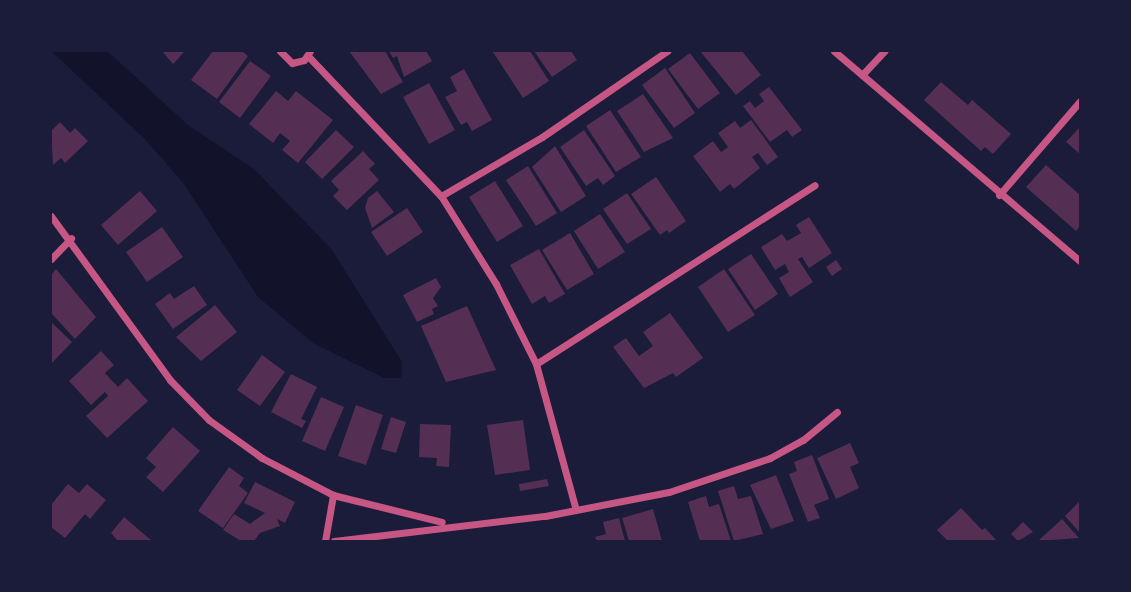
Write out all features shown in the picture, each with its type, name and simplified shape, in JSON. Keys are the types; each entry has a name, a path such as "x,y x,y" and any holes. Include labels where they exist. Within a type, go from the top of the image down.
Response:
{"street":[{"path":"280,51 292,63 309,53 441,196 496,284 536,364 576,510"},
{"path":"441,196 583,111 667,51"},
{"path":"834,51 999,195 1080,261"},
{"path":"862,75 884,51"},
{"path":"999,195 1080,101"},
{"path":"536,364 815,185"},
{"path":"51,216 71,238 170,380 209,420 262,458 333,495 449,524"},
{"path":"51,259 71,238"},
{"path":"334,541 449,524 576,510 669,492 770,458 803,440 837,412"},
{"path":"325,541 333,495"}],"shaded area":[{"path":"51,51 107,51 188,125 254,169 332,250 402,362 401,378 384,378 313,343 258,297 184,184 145,139"}],"building":[{"path":"162,51 185,51 173,64"},
{"path":"213,51 242,51 248,56 217,99 191,80"},
{"path":"349,51 385,51 403,82 381,94"},
{"path":"389,51 426,51 432,61 404,77 397,56 393,58"},
{"path":"530,51 549,81 523,98 493,52"},
{"path":"534,51 571,51 577,60 552,77"},
{"path":"700,51 742,51 761,75 736,95"},
{"path":"690,53 720,93 698,109 668,69"},
{"path":"250,61 271,76 240,118 219,102"},
{"path":"665,68 695,113 674,128 642,85"},
{"path":"464,69 492,120 472,131 467,122 461,125 445,97 457,91 450,77"},
{"path":"941,82 968,105 972,100 1011,134 993,154 985,147 981,151 924,100"},
{"path":"429,83 455,130 429,144 403,97"},
{"path":"769,87 802,130 792,137 787,130 770,142 743,106 750,101 755,108 764,101 759,94"},
{"path":"276,91 288,101 296,91 333,120 298,163 282,150 290,141 280,133 273,143 249,124"},
{"path":"643,94 673,138 644,152 617,111"},
{"path":"610,110 641,157 616,172 586,126"},
{"path":"751,120 778,157 767,165 758,153 752,157 760,168 734,189 730,184 720,192 693,156 713,141 721,152 728,147 718,133 735,121 740,128"},
{"path":"60,122 70,133 75,128 88,141 65,163 61,158 53,165 51,131"},
{"path":"1080,127 1080,154 1066,142"},
{"path":"336,130 354,147 322,179 305,162"},
{"path":"584,130 615,176 603,185 598,178 586,186 560,147"},
{"path":"555,146 586,196 561,212 532,167"},
{"path":"363,151 375,164 369,169 379,180 347,210 333,196 339,190 331,181"},
{"path":"1046,165 1080,195 1080,226 1076,231 1026,187"},
{"path":"528,166 557,213 536,226 506,180"},
{"path":"656,177 686,221 669,233 667,230 660,235 631,194"},
{"path":"495,181 523,226 497,242 469,197"},
{"path":"140,191 157,211 118,245 101,225"},
{"path":"377,191 394,212 372,228 365,208 368,198"},
{"path":"627,193 651,229 627,244 603,209"},
{"path":"407,208 423,232 387,256 371,232"},
{"path":"600,214 625,252 598,269 574,231"},
{"path":"809,217 832,253 809,268 802,257 798,259 813,282 790,297 779,278 789,272 785,264 775,270 761,247 782,234 787,241 801,233 796,225"},
{"path":"162,227 183,257 147,282 126,252"},
{"path":"570,233 594,274 567,290 542,250"},
{"path":"539,249 565,294 549,303 545,296 532,304 510,265"},
{"path":"751,254 778,294 755,310 728,269"},
{"path":"836,260 842,269 832,276 826,267"},
{"path":"56,269 96,317 75,339 51,313 51,275"},
{"path":"724,269 755,315 728,332 698,287"},
{"path":"436,278 441,287 433,298 438,306 432,309 434,314 417,322 403,295"},
{"path":"194,286 207,305 173,329 155,304 170,293 174,299"},
{"path":"215,305 237,332 201,361 176,337"},
{"path":"467,306 496,370 446,382 421,326"},
{"path":"670,313 703,358 676,377 673,373 644,388 613,347 626,338 639,356 653,346 643,332"},
{"path":"51,322 72,342 51,364"},
{"path":"101,351 114,365 105,373 118,387 127,378 148,401 107,438 86,416 108,396 105,392 91,405 69,381"},
{"path":"262,355 285,372 260,406 237,390"},
{"path":"291,374 317,387 301,419 306,421 302,428 271,412"},
{"path":"321,397 344,407 325,451 302,441"},
{"path":"356,405 383,415 366,465 338,456"},
{"path":"391,417 406,422 396,453 381,449"},
{"path":"523,420 530,470 495,475 487,425"},
{"path":"420,424 451,425 449,467 436,466 437,458 419,457"},
{"path":"173,427 200,451 163,492 146,477 156,467 146,458"},
{"path":"850,443 859,463 850,467 859,488 836,499 817,458"},
{"path":"812,455 829,499 814,505 820,518 808,522 789,474 797,471 794,462"},
{"path":"229,467 244,478 239,486 248,493 223,528 198,511"},
{"path":"776,475 794,521 771,529 750,485"},
{"path":"547,479 549,486 520,491 519,484"},
{"path":"255,482 295,502 285,523 277,519 280,526 260,533 254,541 241,541 223,530 234,514 250,524 265,513 244,503"},
{"path":"68,484 79,493 87,484 106,500 90,519 85,514 65,538 51,527 51,505"},
{"path":"734,486 738,499 751,496 763,534 734,541 718,491"},
{"path":"706,496 709,507 719,504 731,541 700,541 688,502"},
{"path":"1080,501 1080,533 1065,516"},
{"path":"961,508 997,541 948,541 937,530"},
{"path":"653,509 662,541 629,541 622,518"},
{"path":"124,517 152,541 118,541 111,533"},
{"path":"619,518 625,541 597,541 595,537 606,534 603,522"},
{"path":"1062,519 1079,538 1038,541"},
{"path":"1023,522 1033,532 1018,541 1011,534"}]}
